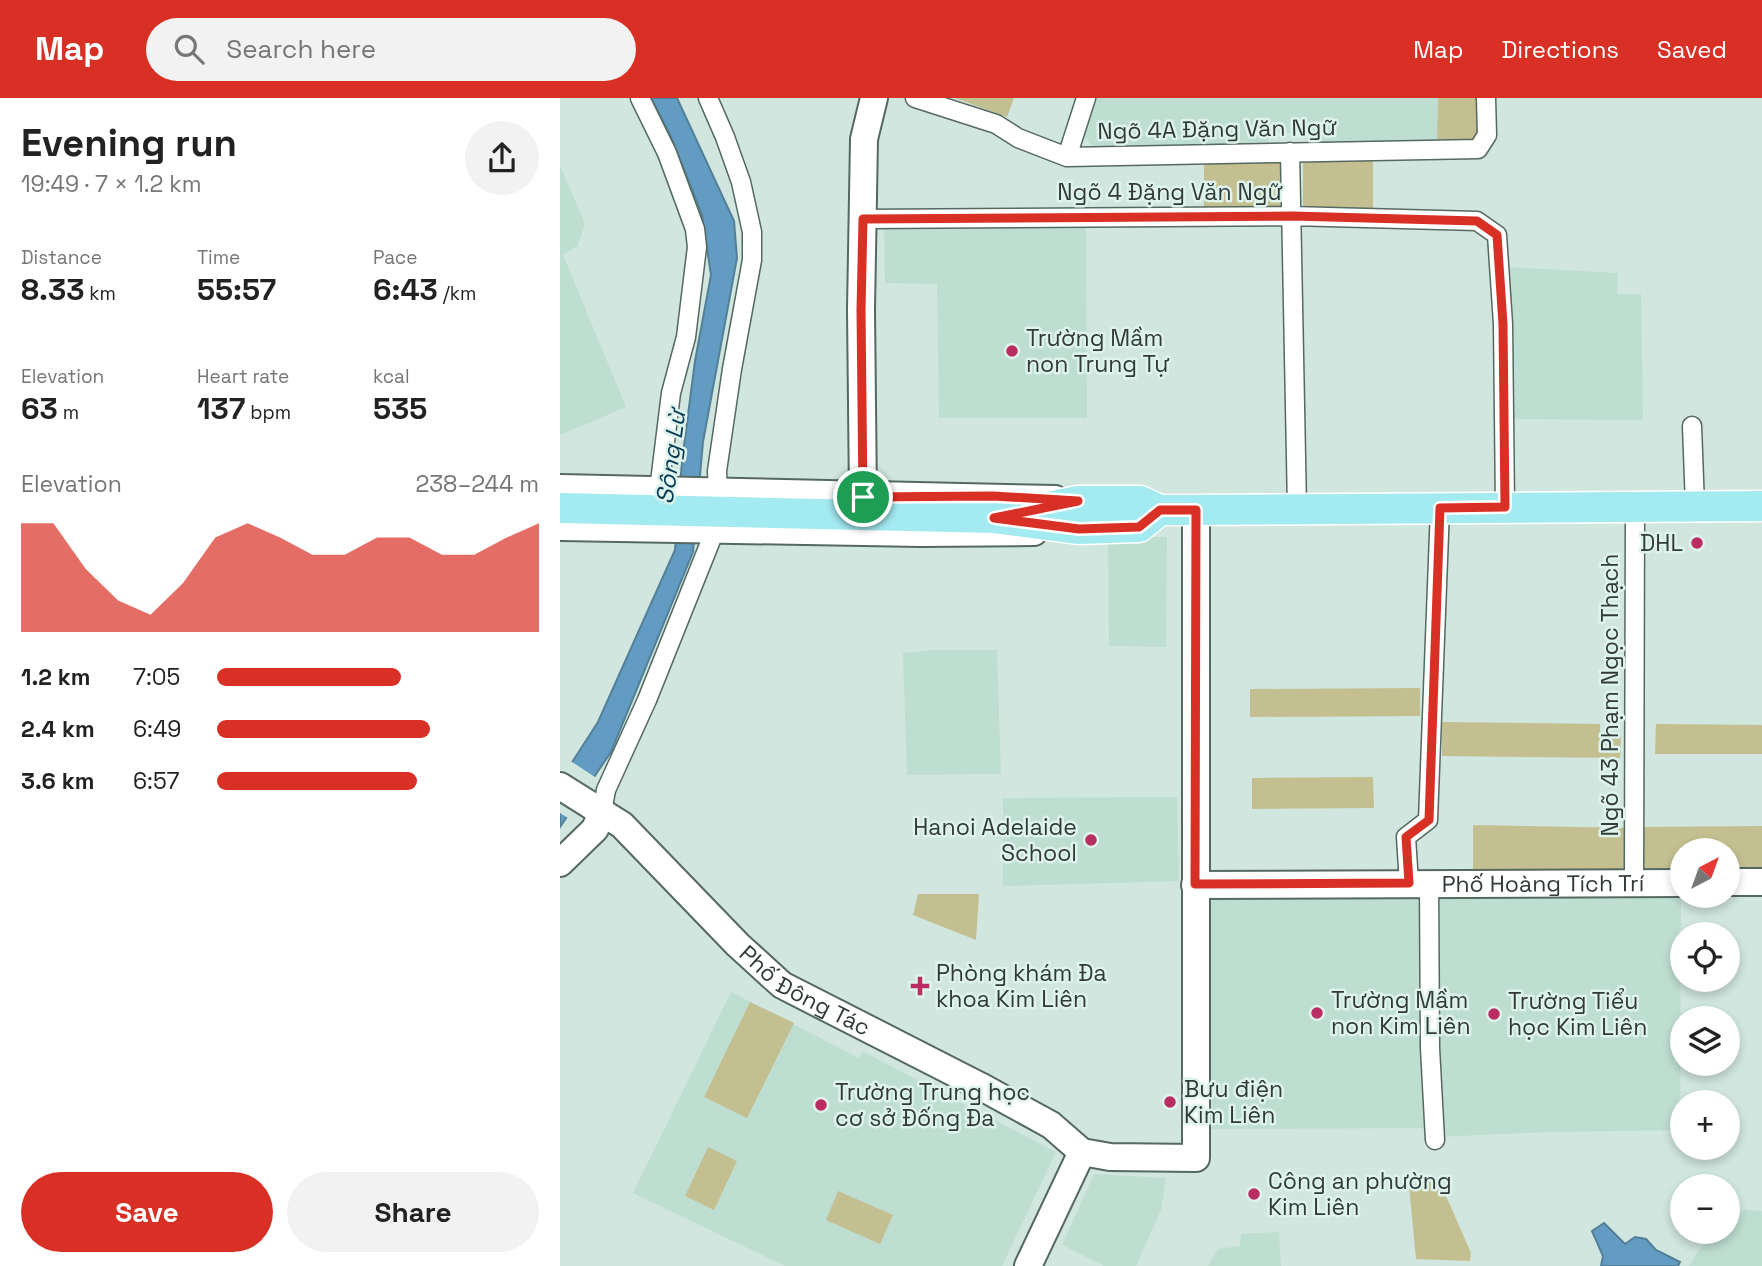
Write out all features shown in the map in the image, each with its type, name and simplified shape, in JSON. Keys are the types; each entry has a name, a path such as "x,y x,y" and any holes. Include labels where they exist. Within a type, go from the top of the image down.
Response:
{"main road":[{"path":"560,508 994,518 1079,515 1140,501 1160,510 1762,506"}],"street":[{"path":"640,98 667,153 695,229 697,247 686,337 671,393 659,490"},
{"path":"708,98 741,182 752,232 752,260 717,471 718,493"},
{"path":"863,497 861,310 864,139 874,98"},
{"name":"Ngõ 4A Đặng Văn Ngữ","path":"915,98 996,124 1018,138 1067,157 1478,149 1487,135 1486,98"},
{"path":"1067,157 1086,98"},
{"path":"1290,152 1297,508"},
{"name":"Ngõ 4 Đặng Văn Ngữ","path":"863,219 1292,216 1477,221 1497,235 1503,324 1505,507"},
{"path":"1692,426 1695,506"},
{"path":"560,488 863,497 993,496 1079,515"},
{"name":"Ngõ 43 Phạm Ngọc Thạch","path":"1634,883 1635,507"},
{"path":"1435,1140 1419,883 1406,837 1429,820 1440,508"},
{"path":"1028,1266 1082,1152 1110,1157 1196,1158 1196,510"},
{"path":"560,527 1016,534 1079,515"},
{"path":"560,863 594,829 595,808 606,790 647,700 710,530"},
{"name":"Phố Đông Tác","path":"560,786 622,825 738,945 782,985 1051,1125 1082,1152"},
{"path":"1740,882 1762,882"},
{"name":"Phố Hoàng Tích Trí","path":"1195,884 1670,883"}],"shaded area":[{"path":"955,98 1014,98 1007,117"},
{"path":"1093,98 1438,98 1437,142 1311,144 1299,133 1272,133 1267,144 1093,146 1082,133"},
{"path":"1438,98 1480,98 1480,134 1474,142 1437,142"},
{"path":"1303,160 1373,160 1373,210 1303,210"},
{"path":"1204,161 1283,161 1283,208 1204,208"},
{"path":"560,165 585,224 578,245 563,255 626,407 560,435"},
{"name":"Trường Mầm non Trung Tự","path":"884,224 1086,224 1087,418 939,418 937,284 885,283"},
{"path":"1506,267 1618,273 1617,294 1641,294 1643,420 1508,419"},
{"path":"1108,537 1167,537 1166,647 1109,646"},
{"path":"997,650 1001,774 907,775 903,653"},
{"path":"1420,688 1420,716 1250,717 1250,689"},
{"path":"1442,722 1600,724 1600,735 1621,736 1620,758 1442,756"},
{"path":"1656,724 1762,725 1762,754 1655,754"},
{"path":"1373,777 1374,808 1252,809 1252,778"},
{"name":"Hanoi Adelaide School","path":"1177,797 1179,881 1003,886 1003,798"},
{"path":"1473,825 1629,828 1628,876 1473,873"},
{"path":"1762,826 1762,875 1740,875 1740,838 1670,838 1670,875 1641,875 1641,827"},
{"path":"1670,893 1670,908 1681,908 1681,922 1670,922 1670,992 1681,992 1681,1006 1670,1006 1670,1076 1680,1076 1680,1090 1670,1090 1670,1130 1437,1137 1432,896"},
{"path":"918,894 979,894 976,940 913,915"},
{"name":"Trường Mầm non Kim Liên","path":"1420,894 1425,1128 1212,1129 1209,899"},
{"name":"Trường Trung học cơ sở Đống Đa","path":"731,992 859,1058 862,1051 1056,1152 1002,1266 785,1266 633,1193"},
{"path":"750,1002 794,1023 747,1118 704,1097"},
{"path":"708,1147 737,1161 714,1210 685,1196"},
{"path":"1094,1174 1166,1178 1161,1210 1136,1266 1104,1266 1062,1245"},
{"path":"1439,1180 1471,1253 1470,1261 1416,1259 1409,1185"},
{"path":"838,1191 893,1215 880,1244 826,1220"},
{"path":"1745,1210 1762,1211 1762,1266 1689,1266 1705,1244 1740,1244 1740,1214"},
{"path":"1279,1232 1281,1266 1208,1266 1218,1249 1240,1246 1241,1234"}],"water":[{"path":"651,98 677,98 734,221 737,258 703,442 693,552 611,752 560,827 560,781 598,722 675,550 682,461 695,361 711,275 702,215 671,137"},
{"path":"1604,1223 1625,1244 1635,1237 1646,1239 1656,1250 1680,1262 1678,1266 1601,1266 1603,1256 1592,1231"}],"pier":[{"path":"569,760 598,779 571,820 560,813 560,775"}],"place":[{"name":"Trường Mầm non Trung Tự","path":"1012,351"},
{"name":"DHL","path":"1697,543"},
{"name":"Hanoi Adelaide School","path":"1091,840"},
{"name":"Phòng khám Đa khoa Kim Liên","path":"920,986"},
{"name":"Trường Mầm non Kim Liên","path":"1317,1013"},
{"name":"Trường Tiểu học Kim Liên","path":"1494,1014"},
{"name":"Bưu điện Kim Liên","path":"1170,1102"},
{"name":"Trường Trung học cơ sở Đống Đa","path":"821,1105"},
{"name":"Công an phường Kim Liên","path":"1254,1194"}],"route":[{"path":"1292,216 1377,218 1477,221 1497,235 1503,324 1505,507 1440,508 1429,820 1406,837 1409,883 1195,884 1196,510 1160,510 1139,527 1079,529 994,518 1078,501 993,496 863,497 863,219 1292,216"}],"water label":[{"name":"Sông Lừ","path":"671,457"}]}
